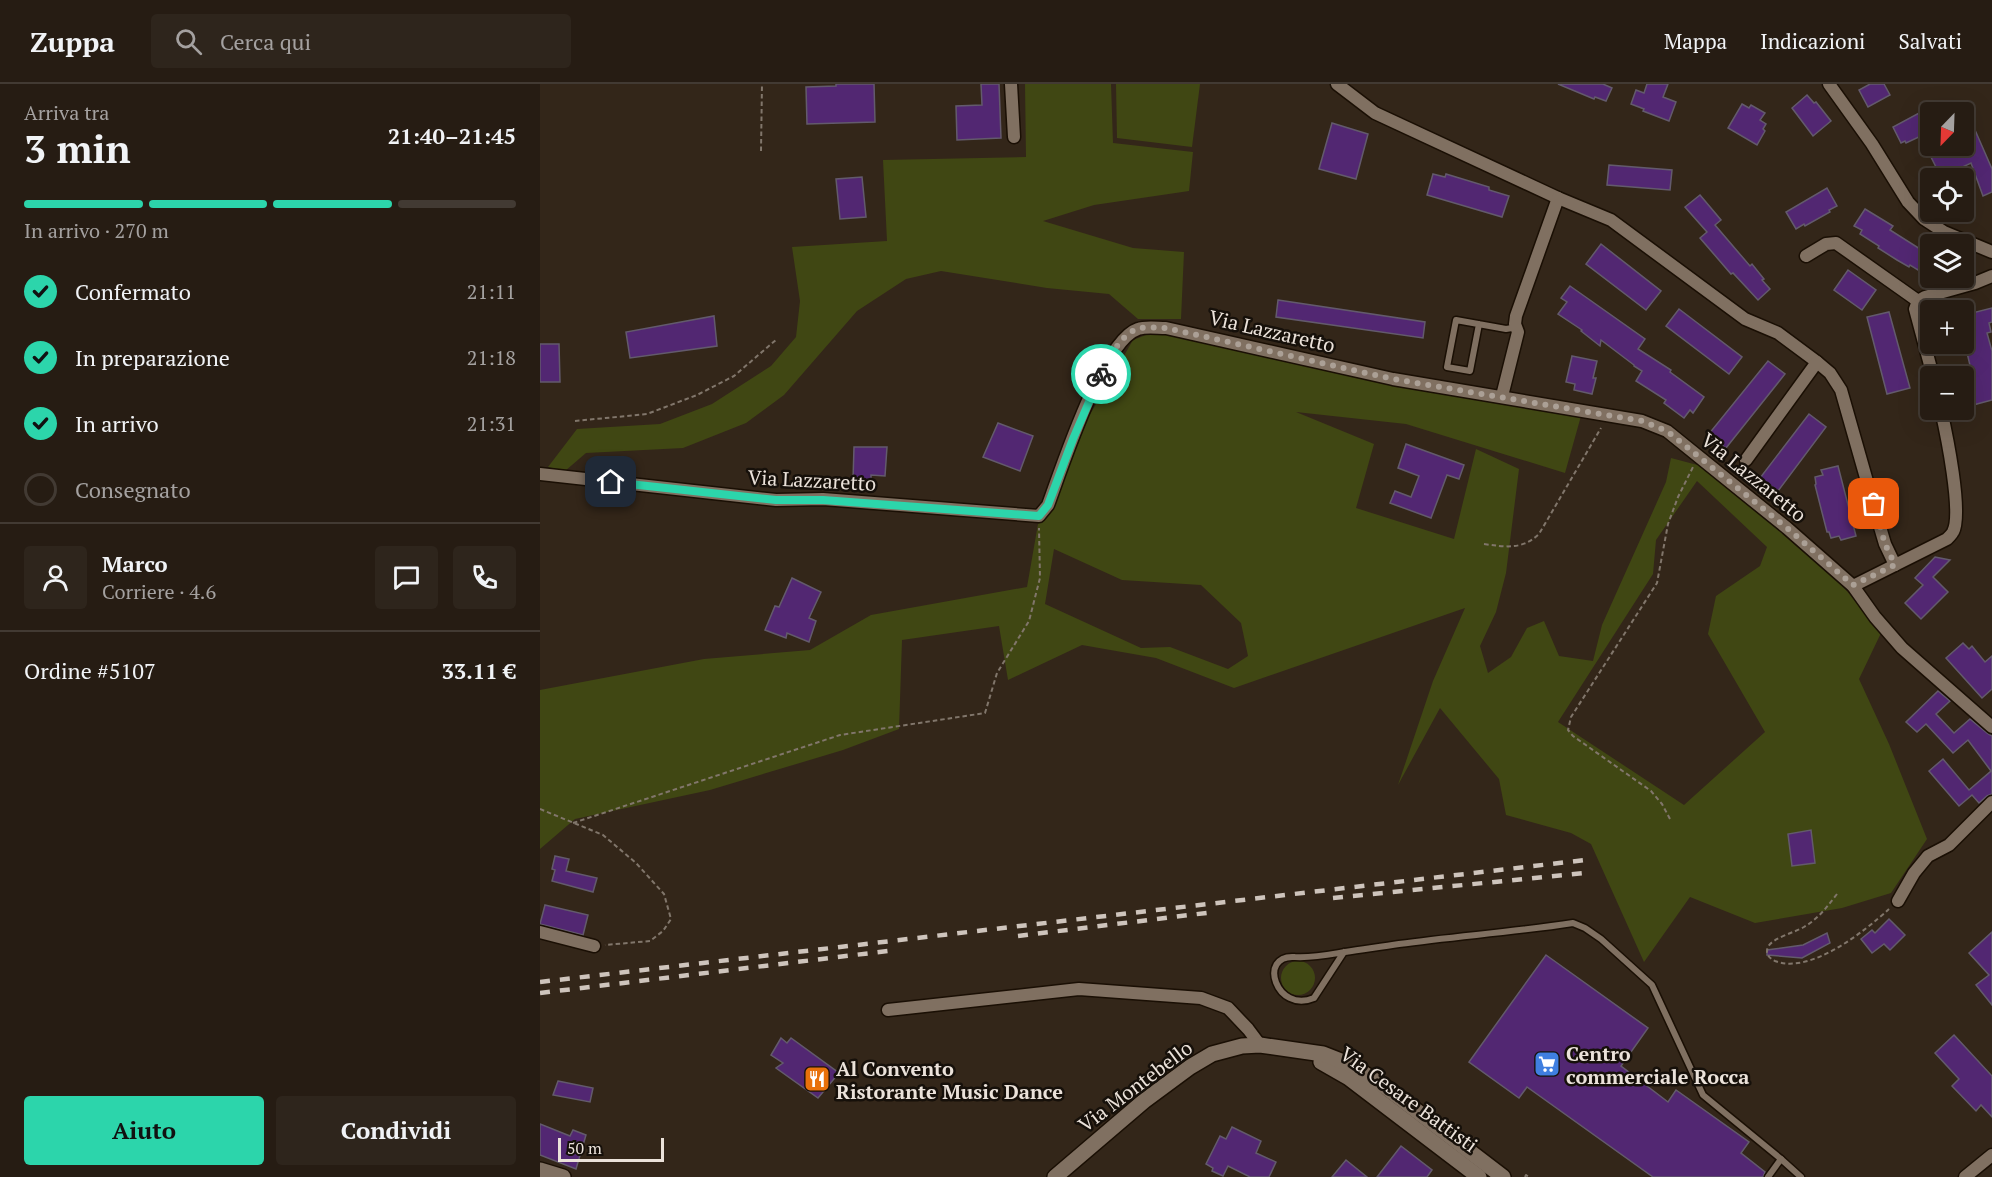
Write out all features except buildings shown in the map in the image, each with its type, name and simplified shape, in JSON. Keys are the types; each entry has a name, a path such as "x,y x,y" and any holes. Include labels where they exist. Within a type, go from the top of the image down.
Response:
{"street":[{"path":"1011,84 1014,137"},
{"path":"1337,84 1374,113 1611,220 1745,319 1778,333 1818,362 1830,373 1841,390 1885,544 1895,565"},
{"path":"1828,84 1872,144 1908,202 1924,219 1944,232 1992,252"},
{"path":"1502,396 1518,332 1515,324 1516,316 1558,198"},
{"path":"1806,256 1826,244 1836,243 1918,301"},
{"path":"1930,366 1915,309 1918,301 1992,276"},
{"name":"Via Lazzaretto","path":"540,474 776,500 823,500 1039,516 1048,505 1097,381 1114,351 1127,336 1137,329 1152,327 1184,332 1393,379 1642,421 1667,431 1787,528 1853,585 1875,617 1902,648 1992,726"},
{"path":"1746,460 1818,362"},
{"path":"1853,585 1947,539 1953,532 1956,522 1952,465 1943,420"},
{"path":"1898,901 1914,873 1928,855 1949,845 1992,802"},
{"path":"540,932 594,946"},
{"path":"888,1010 1079,989 1200,998 1228,1008 1260,1045"},
{"name":"Via Montebello","path":"1055,1177 1144,1101 1190,1067 1212,1054 1242,1046 1260,1045 1285,1048"},
{"name":"Via Cesare Battisti","path":"1285,1048 1326,1064 1349,1078 1479,1177"},
{"name":"Via Cesare Battisti","path":"1285,1048 1323,1054 1368,1074 1503,1177"},
{"path":"1965,1177 1992,1155"},
{"path":"540,1170 563,1177"}],"lane":[{"path":"1479,324 1470,371 1447,367 1456,320 1479,324 1506,329 1512,328 1515,324"},
{"path":"1344,952 1314,998 1299,1001 1280,991 1275,983 1273,976 1276,966 1287,956 1322,957 1344,952 1572,923 1585,928 1601,939 1652,985 1703,1095 1801,1177"},
{"path":"1768,1177 1781,1159"}],"path":[{"path":"761,151 762,84"},
{"path":"575,421 647,414 697,395 734,376 777,339"},
{"path":"1484,544 1512,547 1523,545 1539,534 1608,415"},
{"path":"1670,819 1662,804 1651,791 1573,736 1568,730 1571,717 1657,583 1668,524 1678,497 1699,457"},
{"path":"573,823 840,735 985,713 998,673 1029,621 1040,578 1039,516"},
{"path":"540,809 603,835 636,863 664,894 671,919 663,931 650,941 594,946"},
{"path":"1837,894 1823,912 1805,926 1771,942 1767,949 1772,960 1781,963 1802,963 1819,958 1871,926 1898,901"},
{"path":"1525,1177 1526,1175 1529,1177"}],"green space":[{"path":"1025,84 1111,84 1113,143 1193,152 1189,191 1094,205 1043,221 1133,248 1184,252 1181,319 1138,319 1109,294 1047,288 941,271 906,279 857,311 784,395 746,423 683,448 586,453 565,471 548,467 577,429 660,424 712,404 771,366 796,337 800,301 792,247 887,241 883,160 1026,157"},
{"path":"1116,84 1200,84 1192,147 1117,138"},
{"path":"1184,331 1581,416 1565,473 1406,424 1296,412 1374,444 1356,508 1454,539 1476,449 1519,469 1506,573 1496,612 1480,646 1488,673 1511,657 1527,628 1544,621 1559,656 1593,661 1602,625 1666,482 1671,458 1705,467 1842,585 1881,633 1859,679 1889,744 1927,839 1891,893 1842,908 1755,923 1690,897 1644,962 1591,844 1571,833 1506,815 1499,779 1440,708 1398,785 1433,681 1465,608 1234,688 1156,658 1082,645 1008,680 999,626 902,640 899,729 843,750 710,790 575,819 540,849 540,690 704,659 810,650 871,615 1027,587 1038,524 1052,511 1088,418 1133,340 1151,333","holes":["1697,481 1767,547 1760,566 1716,596 1708,634 1765,732 1684,805 1558,722 1653,574 1656,540","1054,549 1122,580 1201,585 1241,623 1248,656 1228,669 1170,647 1141,648 1045,604"]},
{"path":"1298,961 1310,966 1315,978 1310,990 1298,995 1286,990 1281,978 1286,966"}],"railway":[{"path":"540,982 1585,860"},
{"path":"1333,898 1584,873"},
{"path":"1018,936 1214,912"},
{"path":"540,993 896,950"}],"way so far":[{"path":"1101,374 1114,351 1127,336 1137,329 1166,328 1393,379 1642,421 1667,431 1787,528 1853,585 1895,565 1885,544 1874,504"}],"place":[{"name":"Centro commerciale Rocca","path":"1547,1064"},
{"name":"Al Convento Ristorante Music Dance","path":"817,1079"}],"route":[{"path":"611,482 776,500 823,500 1039,516 1048,505 1101,374"}]}
